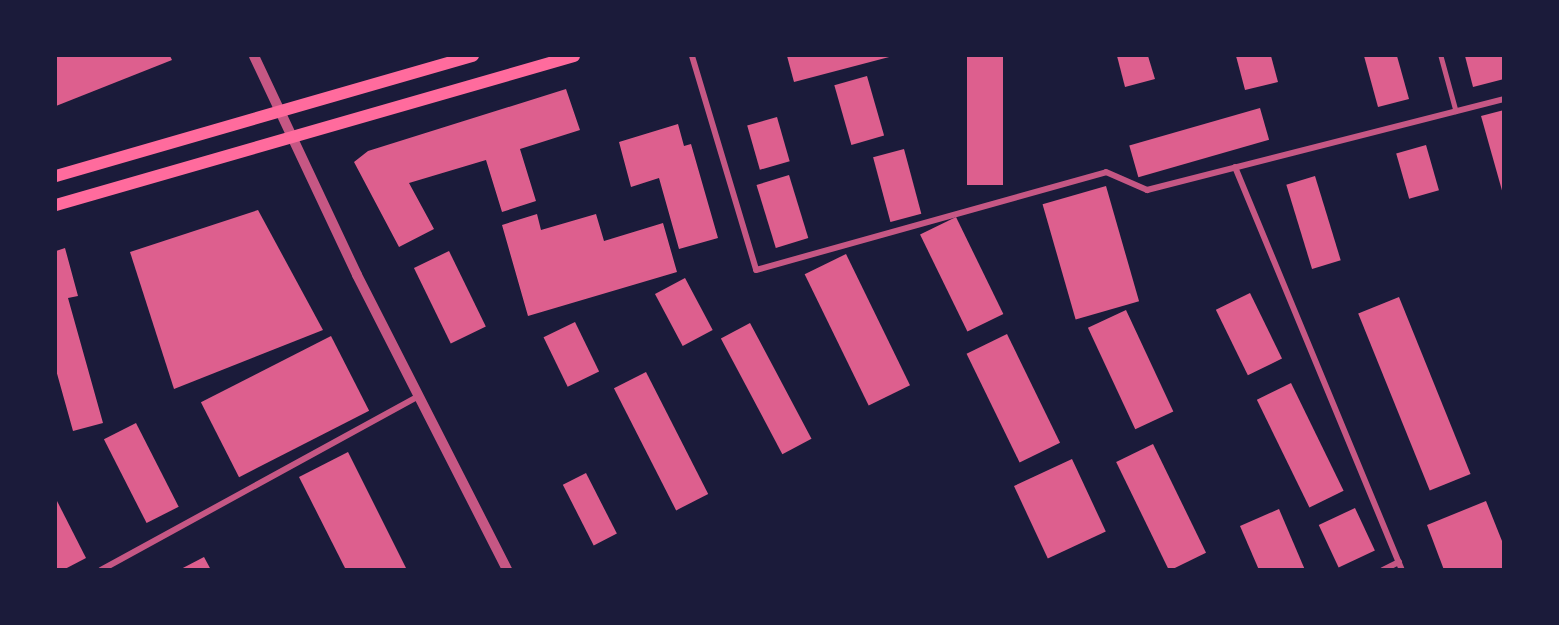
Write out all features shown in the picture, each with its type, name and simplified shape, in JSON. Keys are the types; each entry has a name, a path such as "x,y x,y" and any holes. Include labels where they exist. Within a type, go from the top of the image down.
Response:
{"main road":[{"path":"56,176 278,109 473,56"},
{"path":"56,205 290,135 574,56"}],"street":[{"path":"254,56 417,397 507,570"},
{"path":"692,56 756,270 1106,172 1147,190 1503,99"},
{"path":"1235,167 1401,570"},
{"path":"101,570 417,397"},
{"path":"1383,570 1398,562"}],"lane":[{"path":"1441,56 1456,111"}],"building":[{"path":"56,56 170,56 172,60 56,106"},
{"path":"787,56 893,56 794,82"},
{"path":"967,56 1003,56 1003,185 967,185"},
{"path":"1117,56 1148,56 1155,79 1125,87"},
{"path":"1236,56 1271,56 1278,82 1245,90"},
{"path":"1364,56 1397,56 1409,99 1378,107"},
{"path":"1465,56 1502,56 1504,79 1473,87"},
{"path":"867,76 884,136 851,145 834,85"},
{"path":"566,89 580,130 520,149 536,201 502,212 486,160 409,183 434,229 399,247 354,162 368,151"},
{"path":"1260,108 1269,140 1138,177 1129,145"},
{"path":"1504,110 1504,194 1503,194 1481,116"},
{"path":"777,117 790,161 760,170 747,126"},
{"path":"678,124 684,146 691,144 718,238 679,249 659,178 631,187 619,142"},
{"path":"1426,145 1439,190 1409,199 1396,154"},
{"path":"904,149 921,214 890,222 873,157"},
{"path":"789,175 808,238 776,248 756,185"},
{"path":"1315,176 1341,260 1312,269 1286,185"},
{"path":"1106,186 1139,301 1076,320 1043,204"},
{"path":"258,210 323,330 174,389 130,252"},
{"path":"537,214 541,230 596,214 604,241 663,223 677,272 528,316 502,225"},
{"path":"956,217 1003,314 967,332 920,235"},
{"path":"65,248 78,296 68,298 103,423 73,431 56,370 56,251"},
{"path":"449,251 486,326 451,344 414,268"},
{"path":"846,254 910,385 869,405 805,274"},
{"path":"685,278 713,330 683,346 655,294"},
{"path":"1250,293 1282,359 1248,375 1216,310"},
{"path":"1399,297 1471,474 1430,491 1358,313"},
{"path":"1126,310 1173,412 1135,429 1088,328"},
{"path":"575,322 599,371 568,387 544,337"},
{"path":"750,323 812,439 782,454 721,338"},
{"path":"1007,334 1060,443 1020,462 967,354"},
{"path":"331,336 369,411 239,477 201,402"},
{"path":"646,372 708,494 676,510 614,388"},
{"path":"1291,383 1344,491 1309,508 1257,400"},
{"path":"136,423 179,507 147,523 104,439"},
{"path":"1153,444 1206,553 1169,570 1116,462"},
{"path":"348,452 407,570 346,570 299,477"},
{"path":"1072,459 1106,532 1048,559 1014,486"},
{"path":"586,473 617,534 594,545 563,485"},
{"path":"56,499 86,558 63,570 56,570"},
{"path":"1486,501 1504,546 1504,570 1444,570 1427,525"},
{"path":"1355,508 1375,551 1339,568 1319,525"},
{"path":"1279,509 1305,570 1259,570 1240,526"},
{"path":"204,557 211,570 179,570"}]}
